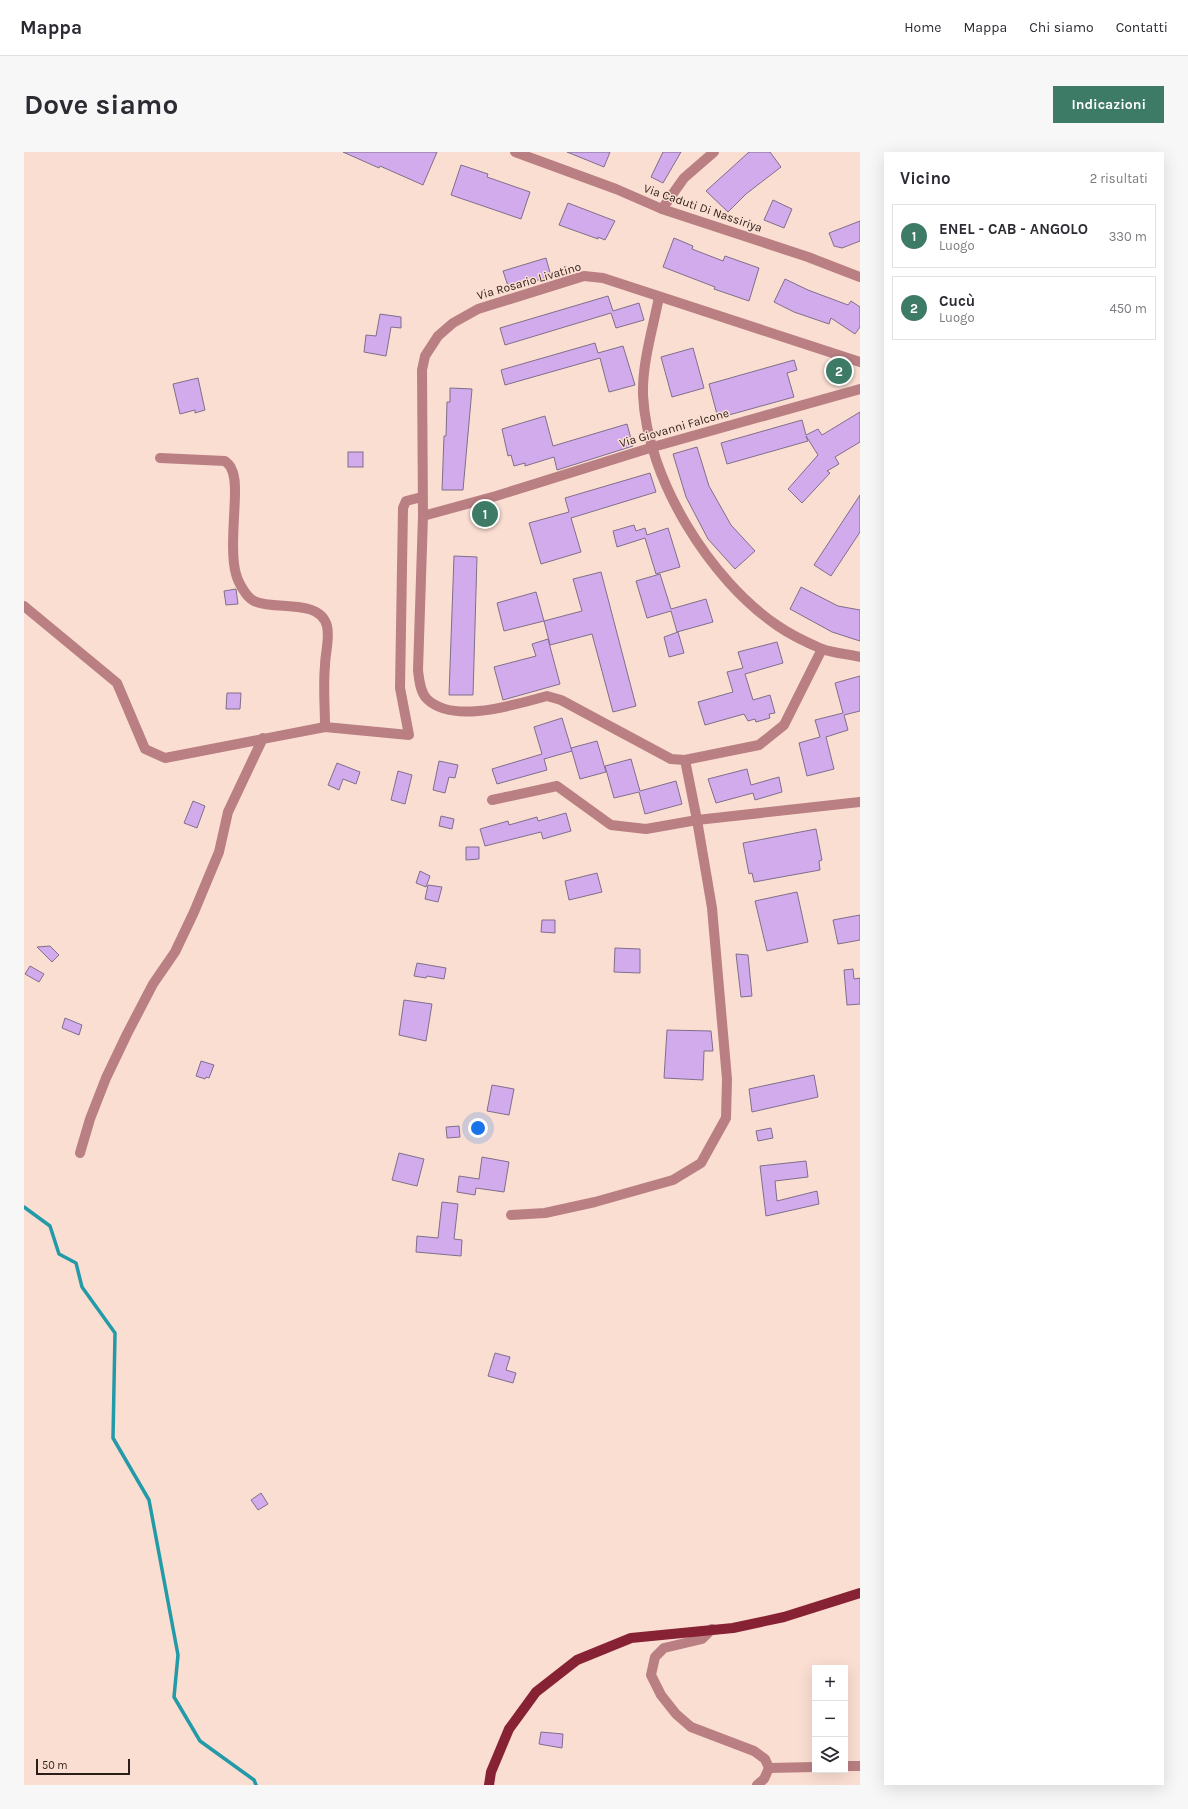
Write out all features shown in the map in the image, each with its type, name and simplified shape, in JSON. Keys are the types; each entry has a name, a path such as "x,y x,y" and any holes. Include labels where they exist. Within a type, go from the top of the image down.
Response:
{"main road":[{"path":"489,1785 491,1772 509,1729 536,1692 577,1660 632,1638 733,1628 784,1617 860,1592"}],"street":[{"name":"Via Caduti Di Nassiriya","path":"515,152 662,209 808,257 860,277"},
{"path":"662,209 684,178 714,152"},
{"name":"Via Rosario Livatino","path":"685,760 671,759 561,700 547,696 474,712 438,707 426,698 420,684 418,670 423,516 422,370 425,356 438,336 453,323 478,309 584,276 603,278 860,362"},
{"path":"659,296 645,366 643,394 645,415 653,447 675,506 713,564 740,595 779,627 822,649 860,657"},
{"name":"Via Giovanni Falcone","path":"423,516 496,496 653,447 860,389"},
{"path":"160,458 225,461 231,467 234,479 234,556 236,573 243,589 253,601 266,605 304,608 317,612 325,619 328,628 324,667 325,726"},
{"path":"24,606 117,683 145,749 165,758 325,726 409,735 400,688 404,508 406,501 422,497"},
{"path":"511,1215 545,1214 595,1202 673,1180 701,1163 726,1118 728,1079 712,908 698,820 685,760 759,745 784,725 822,649"},
{"path":"80,1153 90,1119 124,1040 153,984 175,952 194,912 217,858 228,812 263,738"},
{"path":"492,800 557,786 610,825 646,828 698,820 860,802"},
{"path":"712,1629 702,1639 664,1648 655,1657 651,1675 661,1695 676,1714 691,1726 754,1751 765,1759 769,1768 764,1779 757,1785"},
{"path":"848,1766 860,1766"},
{"path":"769,1768 812,1767"}],"building":[{"path":"343,152 437,152 423,185"},
{"path":"567,152 610,152 604,167"},
{"path":"663,152 681,152 663,183 651,177"},
{"path":"749,152 770,152 781,167 746,194 728,212 706,191"},
{"path":"461,165 488,174 487,177 530,192 521,219 451,195"},
{"path":"773,200 792,209 784,228 764,220"},
{"path":"568,203 615,221 605,240 598,237 598,239 559,225"},
{"path":"860,221 860,241 842,248 834,246 829,233"},
{"path":"674,238 693,246 692,249 723,261 725,256 759,268 749,301 714,289 715,287 663,267"},
{"path":"546,258 551,276 509,289 503,271"},
{"path":"785,279 808,290 848,305 851,301 860,307 860,327 855,334 831,318 829,324 794,312 774,302"},
{"path":"608,296 613,311 639,303 644,320 616,328 611,313 505,345 500,328"},
{"path":"380,314 401,317 401,328 391,327 386,356 364,352 366,335 376,336"},
{"path":"595,343 598,353 623,346 635,385 609,392 600,358 505,385 501,370"},
{"path":"693,348 704,388 672,397 661,357"},
{"path":"794,360 797,370 787,373 794,397 718,418 709,384"},
{"path":"198,378 205,410 195,413 195,410 180,414 173,384"},
{"path":"450,388 472,389 463,490 442,490 444,436 446,436 447,402 450,402"},
{"path":"860,412 860,442 835,457 839,464 827,471 830,473 802,503 788,489 818,455 806,436 808,441 727,464 721,443 802,420 806,435 818,429 822,435"},
{"path":"545,416 553,446 627,424 633,446 557,470 554,457 525,466 525,463 514,466 511,455 508,456 502,429"},
{"path":"697,447 709,486 731,525 755,551 735,569 708,539 686,497 673,454"},
{"path":"348,452 363,452 363,467 348,467"},
{"path":"650,473 656,492 571,518 581,552 541,564 529,523 569,512 565,498"},
{"path":"860,495 860,532 831,576 814,565"},
{"path":"634,525 636,531 645,528 647,535 668,528 680,567 656,574 645,538 617,547 613,531"},
{"path":"454,556 477,557 473,695 449,695"},
{"path":"601,572 636,706 613,712 592,634 550,645 544,621 582,611 573,579"},
{"path":"660,574 671,609 706,599 713,622 677,632 671,611 647,618 636,581"},
{"path":"801,587 838,606 860,610 860,641 832,632 790,609"},
{"path":"236,589 238,604 226,605 224,591"},
{"path":"536,592 544,621 504,631 497,603"},
{"path":"678,632 684,653 669,657 664,637"},
{"path":"548,639 560,684 503,700 494,667 536,656 532,644"},
{"path":"777,642 783,663 745,674 753,700 770,695 775,713 769,714 770,718 756,722 755,719 748,721 744,714 705,725 698,702 733,692 727,672 743,668 738,652"},
{"path":"860,676 860,711 844,715 848,730 826,737 834,769 807,776 799,743 820,737 815,720 843,713 835,683"},
{"path":"227,693 241,693 240,709 226,709"},
{"path":"562,718 572,751 544,759 547,770 497,784 492,769 542,754 534,727"},
{"path":"597,741 606,772 580,779 571,748"},
{"path":"631,759 640,791 676,781 682,804 645,814 639,792 614,798 605,766"},
{"path":"439,761 458,765 455,778 449,777 445,793 433,790"},
{"path":"337,763 360,772 356,784 343,779 339,790 328,785"},
{"path":"747,769 751,785 779,777 782,792 755,800 753,793 716,803 708,779"},
{"path":"398,771 412,775 405,804 391,800"},
{"path":"193,801 205,806 197,828 184,823"},
{"path":"566,813 571,831 543,839 541,832 485,846 480,829 508,821 509,825 537,817 538,821"},
{"path":"441,816 454,819 452,829 439,826"},
{"path":"816,829 822,860 819,861 820,870 754,882 752,873 749,874 743,843"},
{"path":"466,847 479,847 479,859 466,860"},
{"path":"420,871 430,876 426,887 416,883"},
{"path":"597,873 602,892 569,900 565,881"},
{"path":"428,885 442,887 438,902 425,899"},
{"path":"797,892 808,942 767,951 755,901"},
{"path":"860,915 860,940 838,944 833,920"},
{"path":"542,920 555,920 555,933 541,932"},
{"path":"50,946 59,955 52,962 37,947"},
{"path":"615,948 640,949 640,973 614,972"},
{"path":"736,954 748,955 752,996 741,997"},
{"path":"417,963 446,968 444,979 427,976 426,978 414,976"},
{"path":"30,966 44,974 39,982 25,974"},
{"path":"853,969 854,979 860,978 860,1004 847,1005 844,970"},
{"path":"404,1000 432,1004 426,1041 399,1035"},
{"path":"65,1018 82,1025 79,1035 62,1028"},
{"path":"667,1030 711,1031 713,1051 704,1051 703,1080 664,1078"},
{"path":"201,1061 214,1065 209,1078 206,1077 205,1079 196,1076"},
{"path":"814,1075 818,1097 752,1112 749,1089"},
{"path":"492,1085 514,1089 509,1115 487,1111"},
{"path":"459,1126 460,1137 447,1138 446,1127"},
{"path":"771,1128 773,1138 758,1141 756,1131"},
{"path":"399,1153 424,1159 417,1186 392,1180"},
{"path":"482,1157 509,1162 504,1192 476,1188 475,1195 457,1192 459,1176 479,1179"},
{"path":"806,1161 808,1177 775,1181 777,1201 817,1191 819,1204 766,1216 760,1166"},
{"path":"442,1202 458,1204 454,1239 462,1240 461,1256 416,1252 417,1236 438,1238"},
{"path":"495,1353 510,1357 506,1370 516,1373 513,1383 488,1376"},
{"path":"261,1493 268,1504 258,1510 251,1500"},
{"path":"541,1732 563,1734 562,1748 539,1744"}],"waterway":[{"path":"24,1207 50,1226 59,1254 76,1263 82,1287 115,1333 113,1438 149,1500 178,1655 174,1697 200,1741 254,1780 256,1785"}],"place":[{"name":"Cucù","path":"839,371"},
{"name":"ENEL - CAB - ANGOLO","path":"485,514"}]}
